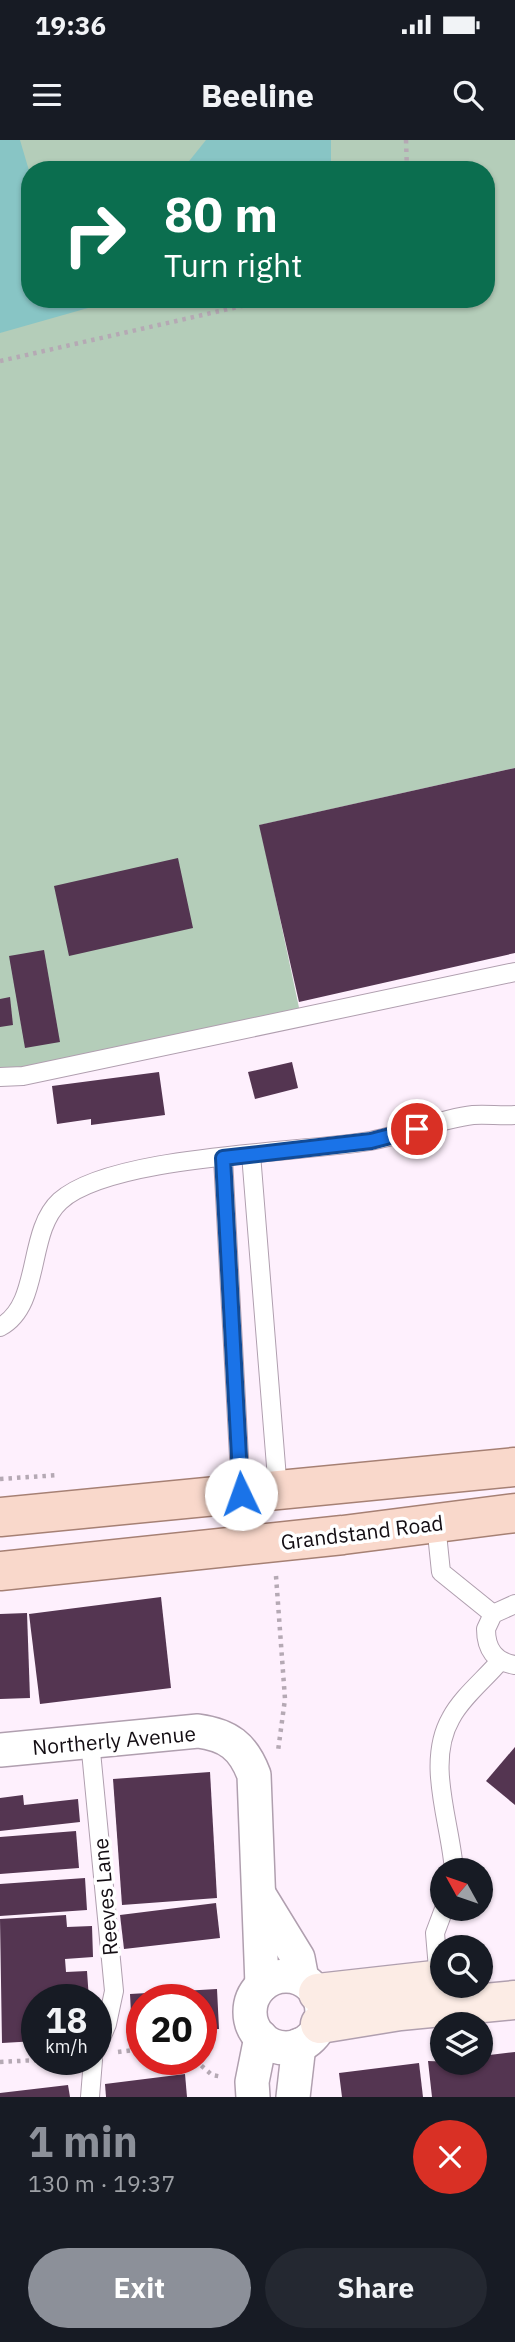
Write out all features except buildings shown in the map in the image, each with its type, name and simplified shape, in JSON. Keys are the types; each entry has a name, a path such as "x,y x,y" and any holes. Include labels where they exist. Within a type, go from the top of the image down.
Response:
{"main road":[{"path":"0,1517 515,1467"},
{"name":"Grandstand Road","path":"0,1571 515,1514"}],"street":[{"name":"Northerly Avenue","path":"0,1750 198,1731 218,1734 237,1744 248,1758 254,1775 262,1985"},
{"name":"Northerly Avenue","path":"260,1896 298,1958 310,2010"},
{"path":"493,1975 515,1973"},
{"path":"310,2010 281,1976 262,1985 250,2011 261,2037 279,2047 310,2010 430,1990"},
{"path":"493,1996 515,2000"},
{"path":"293,2097 310,2010"},
{"path":"253,2097 251,2082 261,2037"}],"lane":[{"path":"0,1077 23,1076 515,972"},
{"path":"0,1327 21,1304 32,1274 43,1224 61,1200 93,1183 170,1164 371,1141 472,1115 515,1115"},
{"path":"251,1154 260,1493"},
{"path":"223,1158 260,1493"},
{"path":"436,1524 441,1572 493,1614"},
{"path":"452,1858 440,1772 442,1742 451,1717 508,1663 492,1654 486,1640 486,1629 493,1614 515,1604"},
{"name":"Reeves Lane","path":"90,1741 114,1991 112,2000"},
{"path":"90,2075 90,2097"}],"path":[{"path":"405,140 406,161"},
{"path":"0,361 233,308"},
{"path":"276,1760 285,1699 274,1578 279,1573"},
{"path":"0,2062 21,2061"}],"shaded area":[{"path":"0,140 515,140 515,768 260,825 301,1017 0,1077"},
{"path":"0,140 20,140 26,161 21,161 21,308 88,308 0,333"},
{"path":"206,140 331,140 331,161 189,161"}],"route":[{"path":"241,1494 223,1158 371,1141 417,1129"}]}
